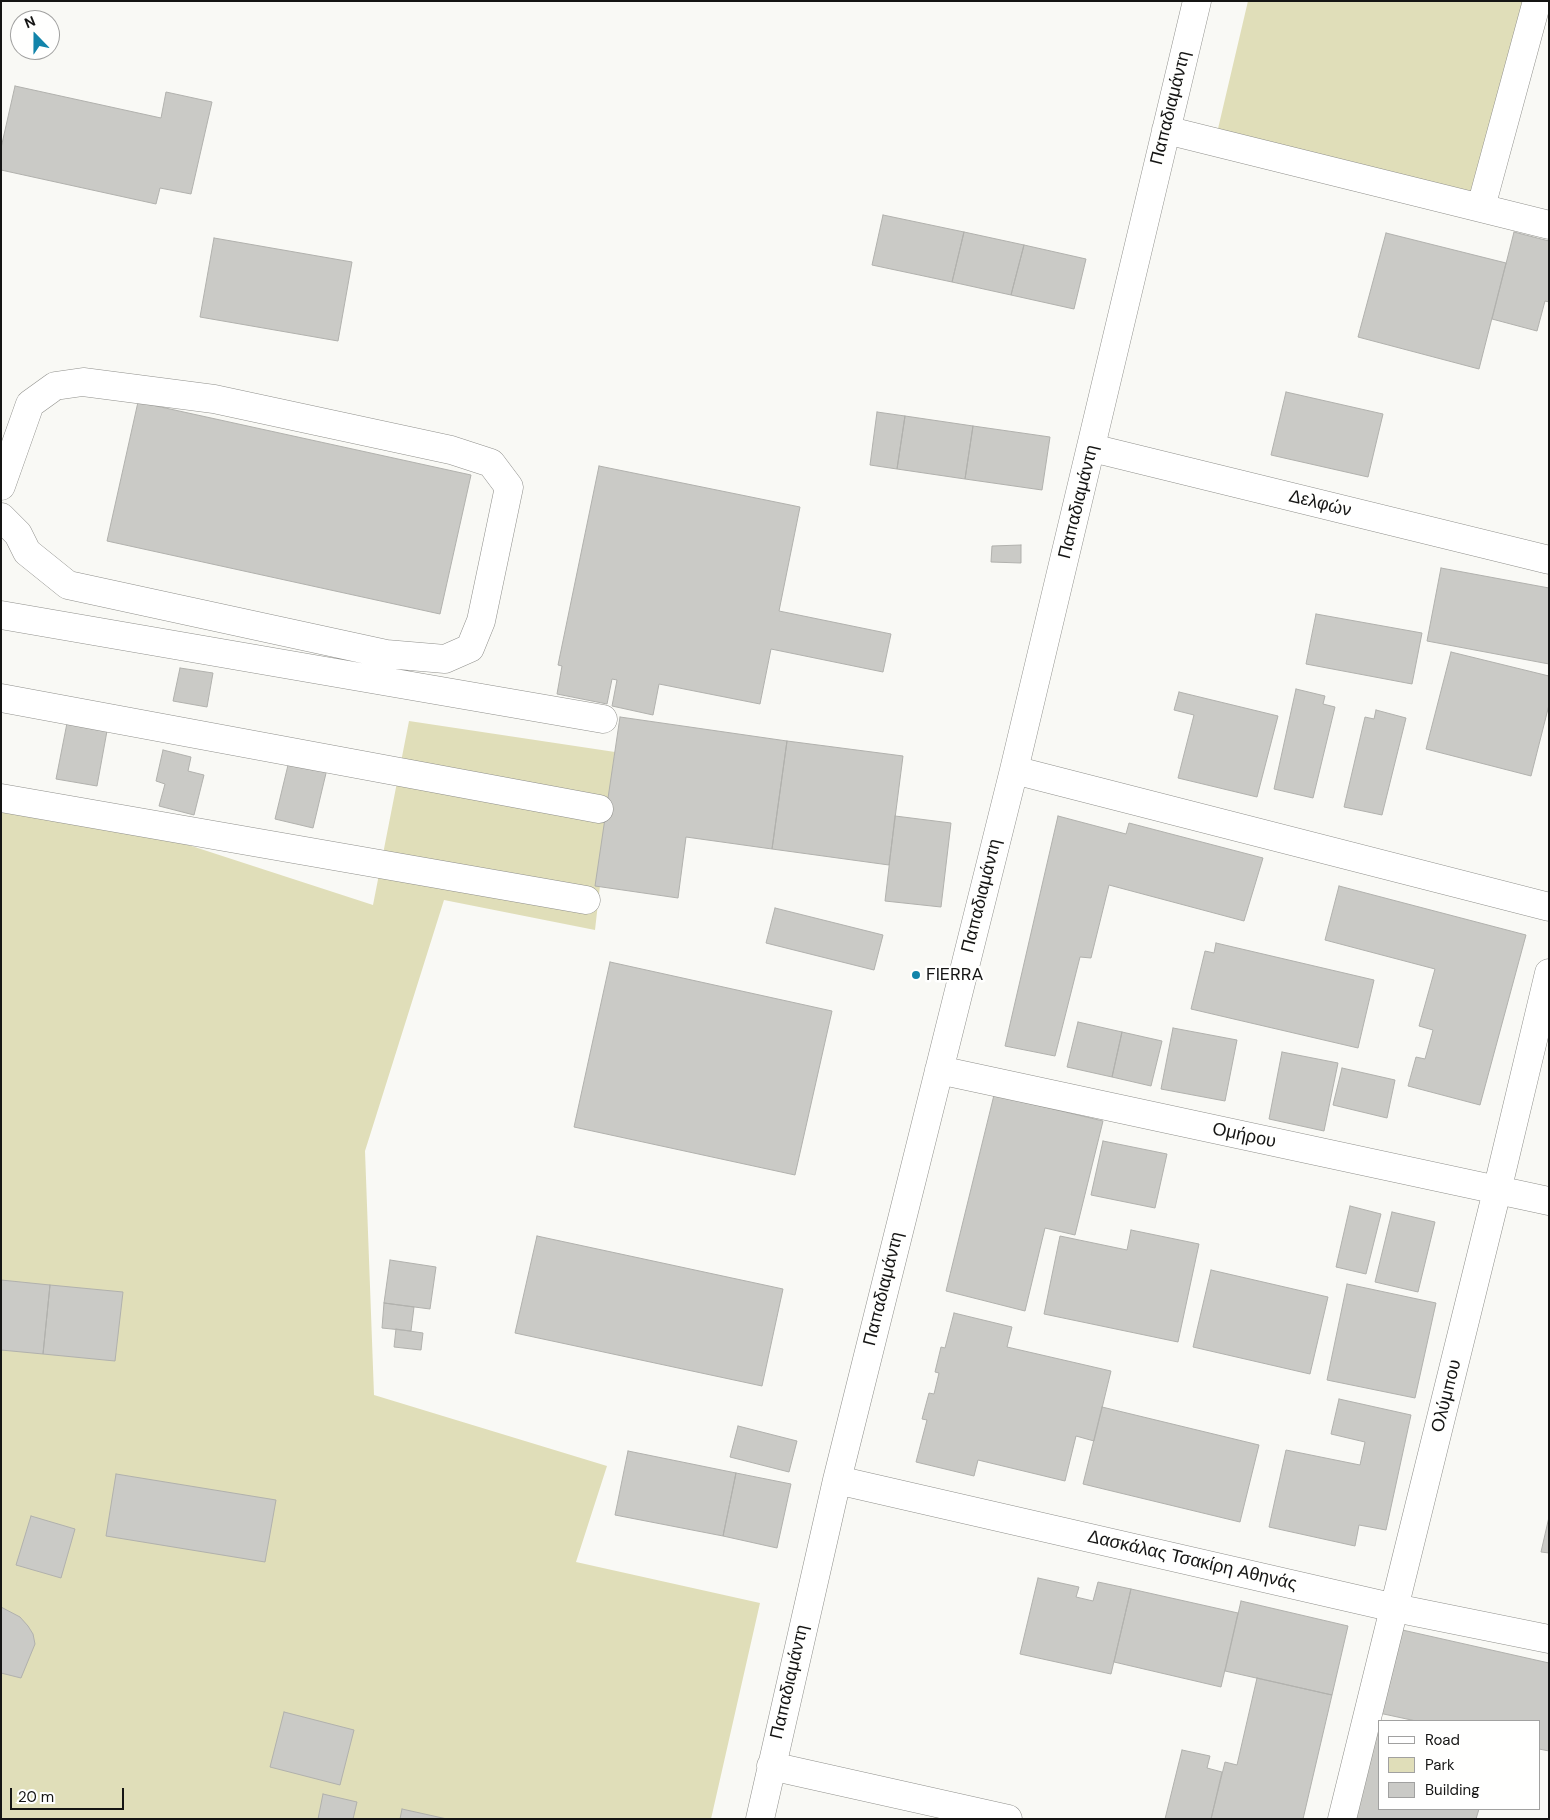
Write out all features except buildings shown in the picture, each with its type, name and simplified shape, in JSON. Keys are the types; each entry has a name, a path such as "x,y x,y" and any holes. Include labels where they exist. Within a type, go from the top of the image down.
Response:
{"street":[{"name":"Παπαδιαμάντη","path":"760,1819 837,1480 1014,770 1197,1"},
{"path":"1481,207 1538,1"},
{"path":"1166,130 1549,225"},
{"path":"1,486 30,404 55,386 83,382 214,399 451,450 491,463 509,487 481,621 470,648 445,659 386,654 68,585 27,552 18,534 1,518"},
{"name":"Δελφών","path":"1092,448 1549,560"},
{"path":"1,615 603,719"},
{"path":"1,698 600,809"},
{"path":"1014,770 1549,907"},
{"path":"1,798 586,900"},
{"name":"Ολύμπου","path":"1342,1819 1549,973"},
{"name":"Ομήρου","path":"939,1070 1549,1201"},
{"name":"Δασκάλας Τσακίρη Αθηνάς","path":"837,1480 1395,1608 1549,1639"},
{"path":"771,1766 1008,1819"}],"green space":[{"path":"1248,1 1525,1 1472,194 1217,133"},
{"path":"409,721 615,752 595,930 444,900 365,1151 374,1395 607,1466 576,1562 760,1603 711,1819 1,1819 1,784 373,905"}],"place":[{"name":"FIERRA","path":"916,975"}]}
